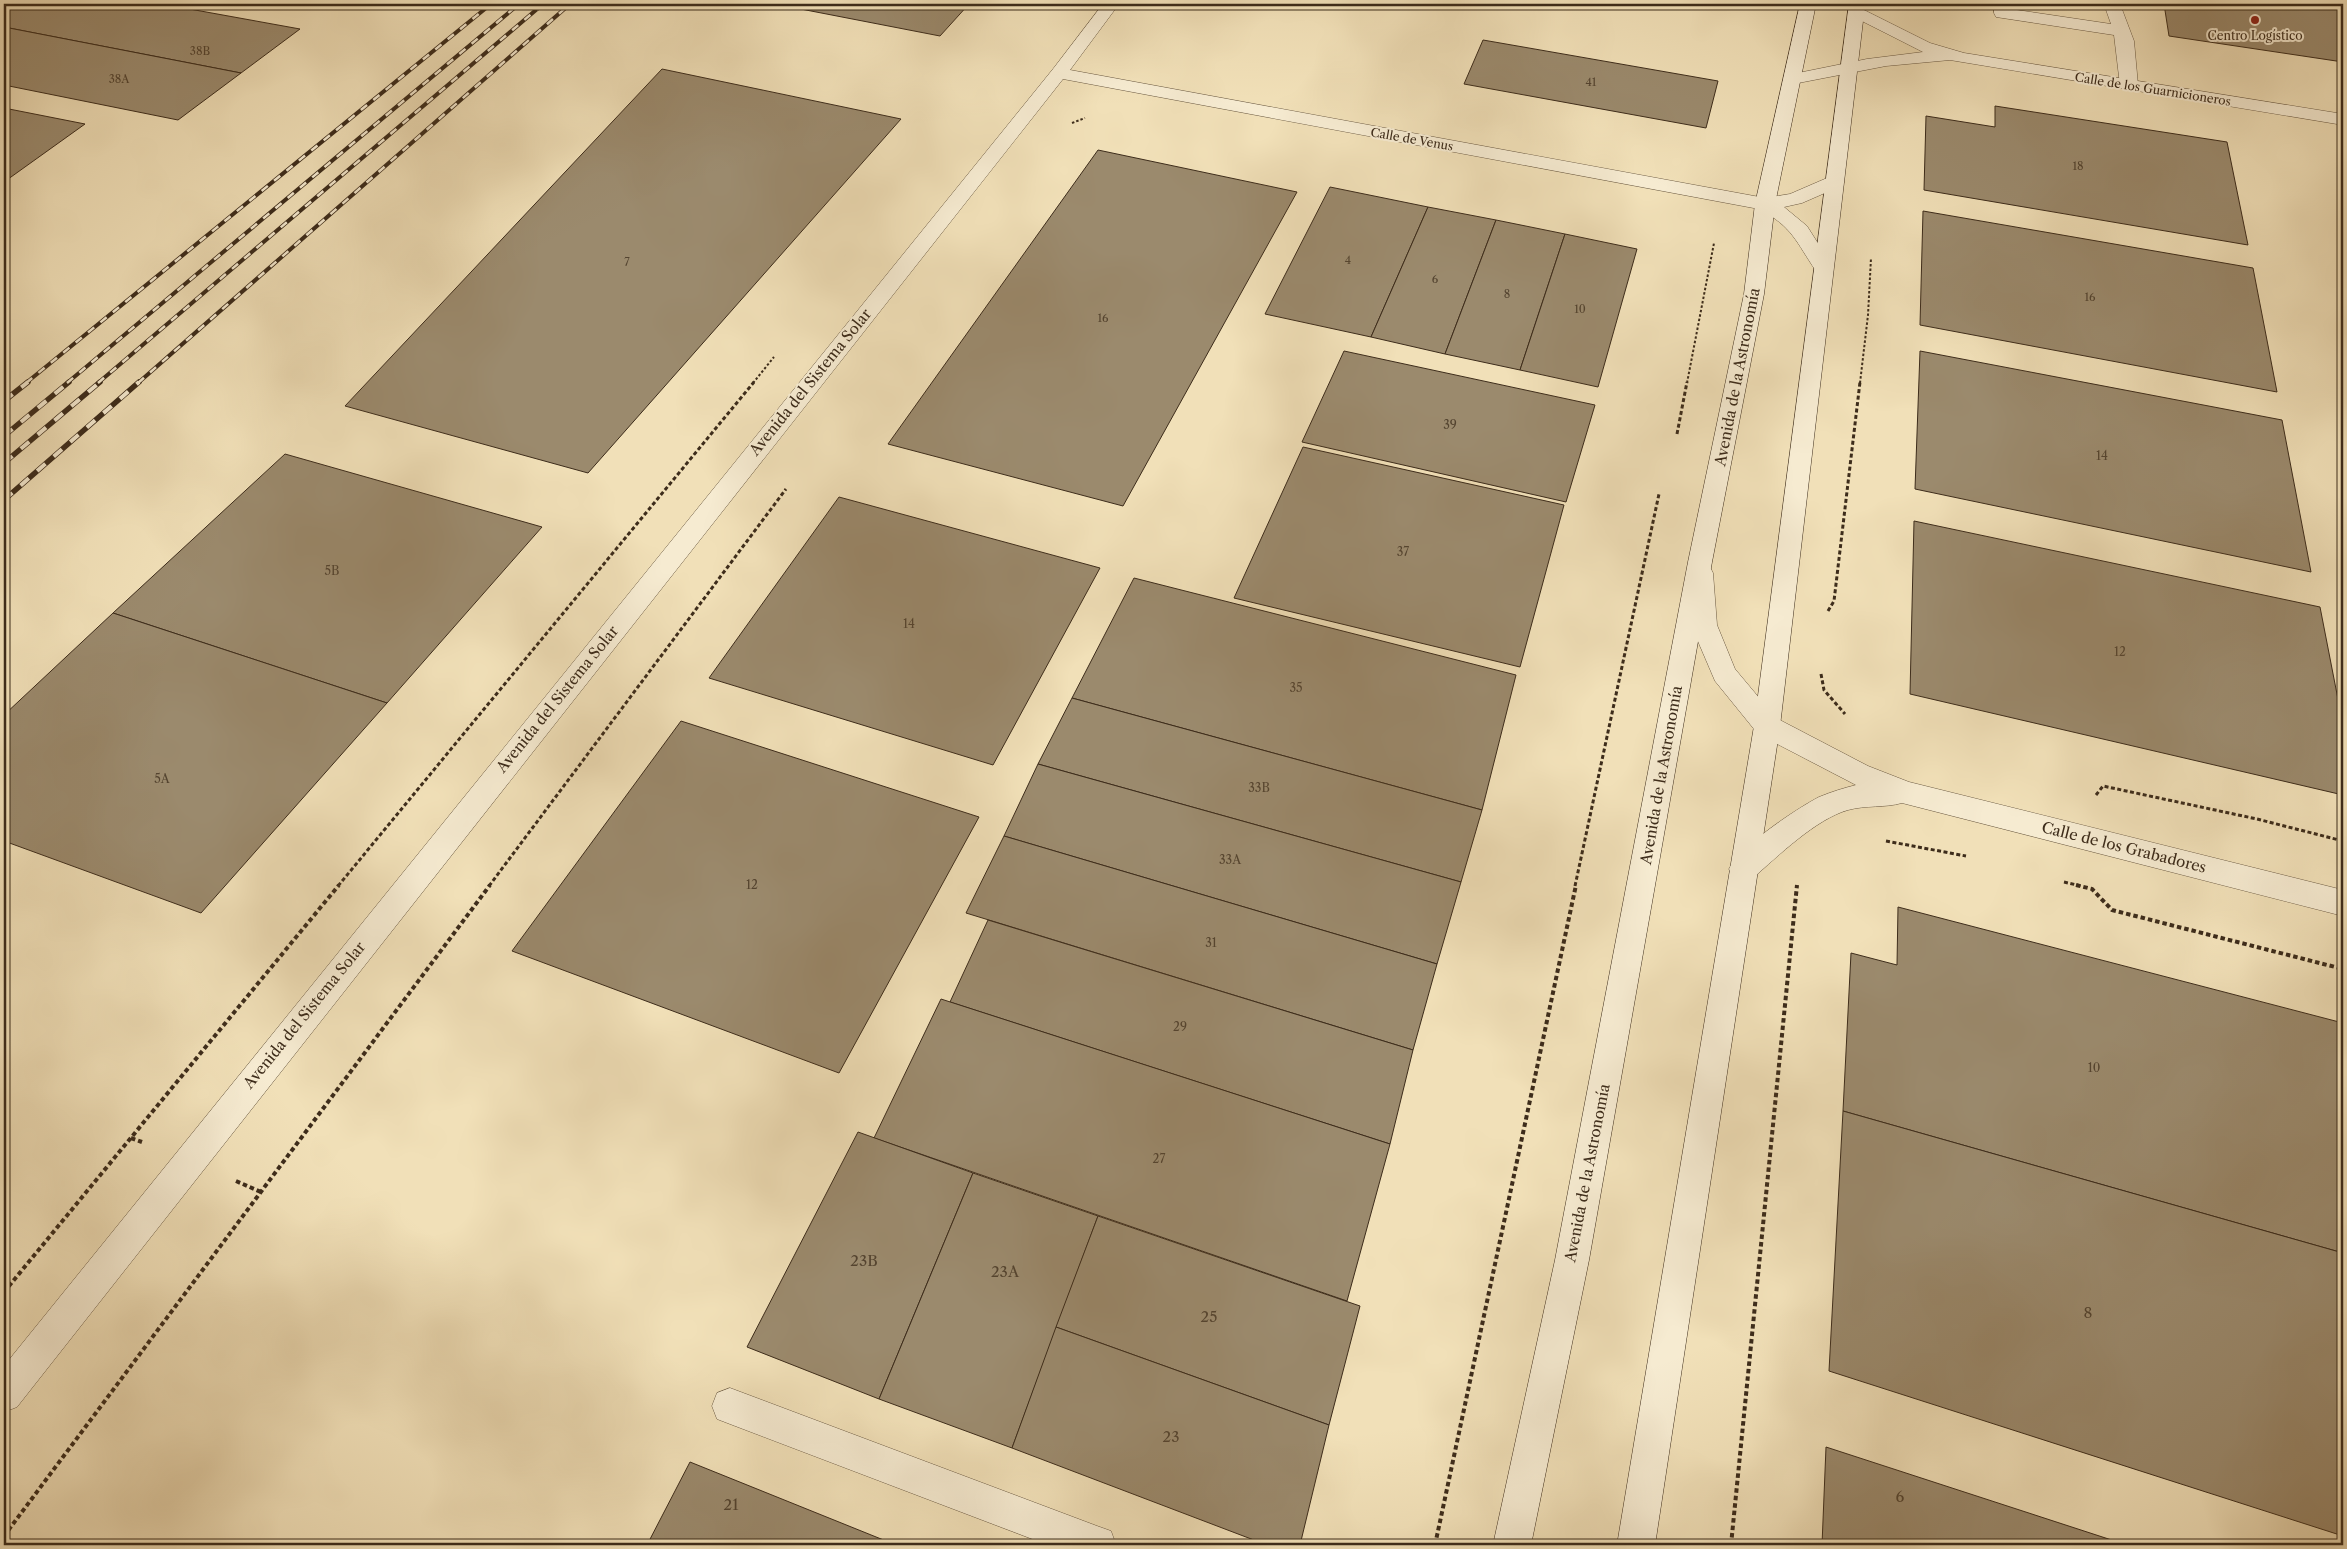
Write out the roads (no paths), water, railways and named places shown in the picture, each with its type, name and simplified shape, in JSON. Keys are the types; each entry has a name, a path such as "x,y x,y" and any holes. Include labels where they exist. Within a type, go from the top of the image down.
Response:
{"street":[{"name":"Avenida del Sistema Solar","path":"4,1394 1059,73 1111,4"},
{"name":"Avenida de la Astronomía","path":"1512,1545 1572,1260 1700,562 1754,294 1765,204 1808,4"},
{"path":"2002,4 2002,13 2122,31"},
{"path":"2112,4 2122,31 2129,85"},
{"name":"Calle de los Guarnicioneros","path":"1856,7 1924,47 1962,58 2343,120"},
{"path":"1636,1545 1767,726 1856,7"},
{"name":"Calle de los Guarnicioneros","path":"1793,80 1921,57 1962,58"},
{"name":"Calle de Venus","path":"1059,73 1765,204 1782,212 1801,231 1811,243 1823,267"},
{"name":"Calle de Venus","path":"1765,204 1795,199 1834,182"},
{"name":"Calle de los Grabadores","path":"1700,562 1704,625 1720,666 1724,674 1767,726 1858,774 1905,792 2343,903"},
{"name":"Calle de los Grabadores","path":"1743,869 1772,844 1831,804 1865,795 1905,792"},
{"path":"730,1406 1097,1545"}],"railway":[{"path":"26,383 491,4"},
{"path":"67,383 519,4"},
{"path":"98,383 543,4"},
{"path":"138,383 570,4"},
{"path":"4,401 28,382"},
{"path":"4,436 69,382"},
{"path":"4,463 100,382"},
{"path":"4,500 139,382"}],"place":[{"name":"Centro Logístico","path":"2255,20"}]}
